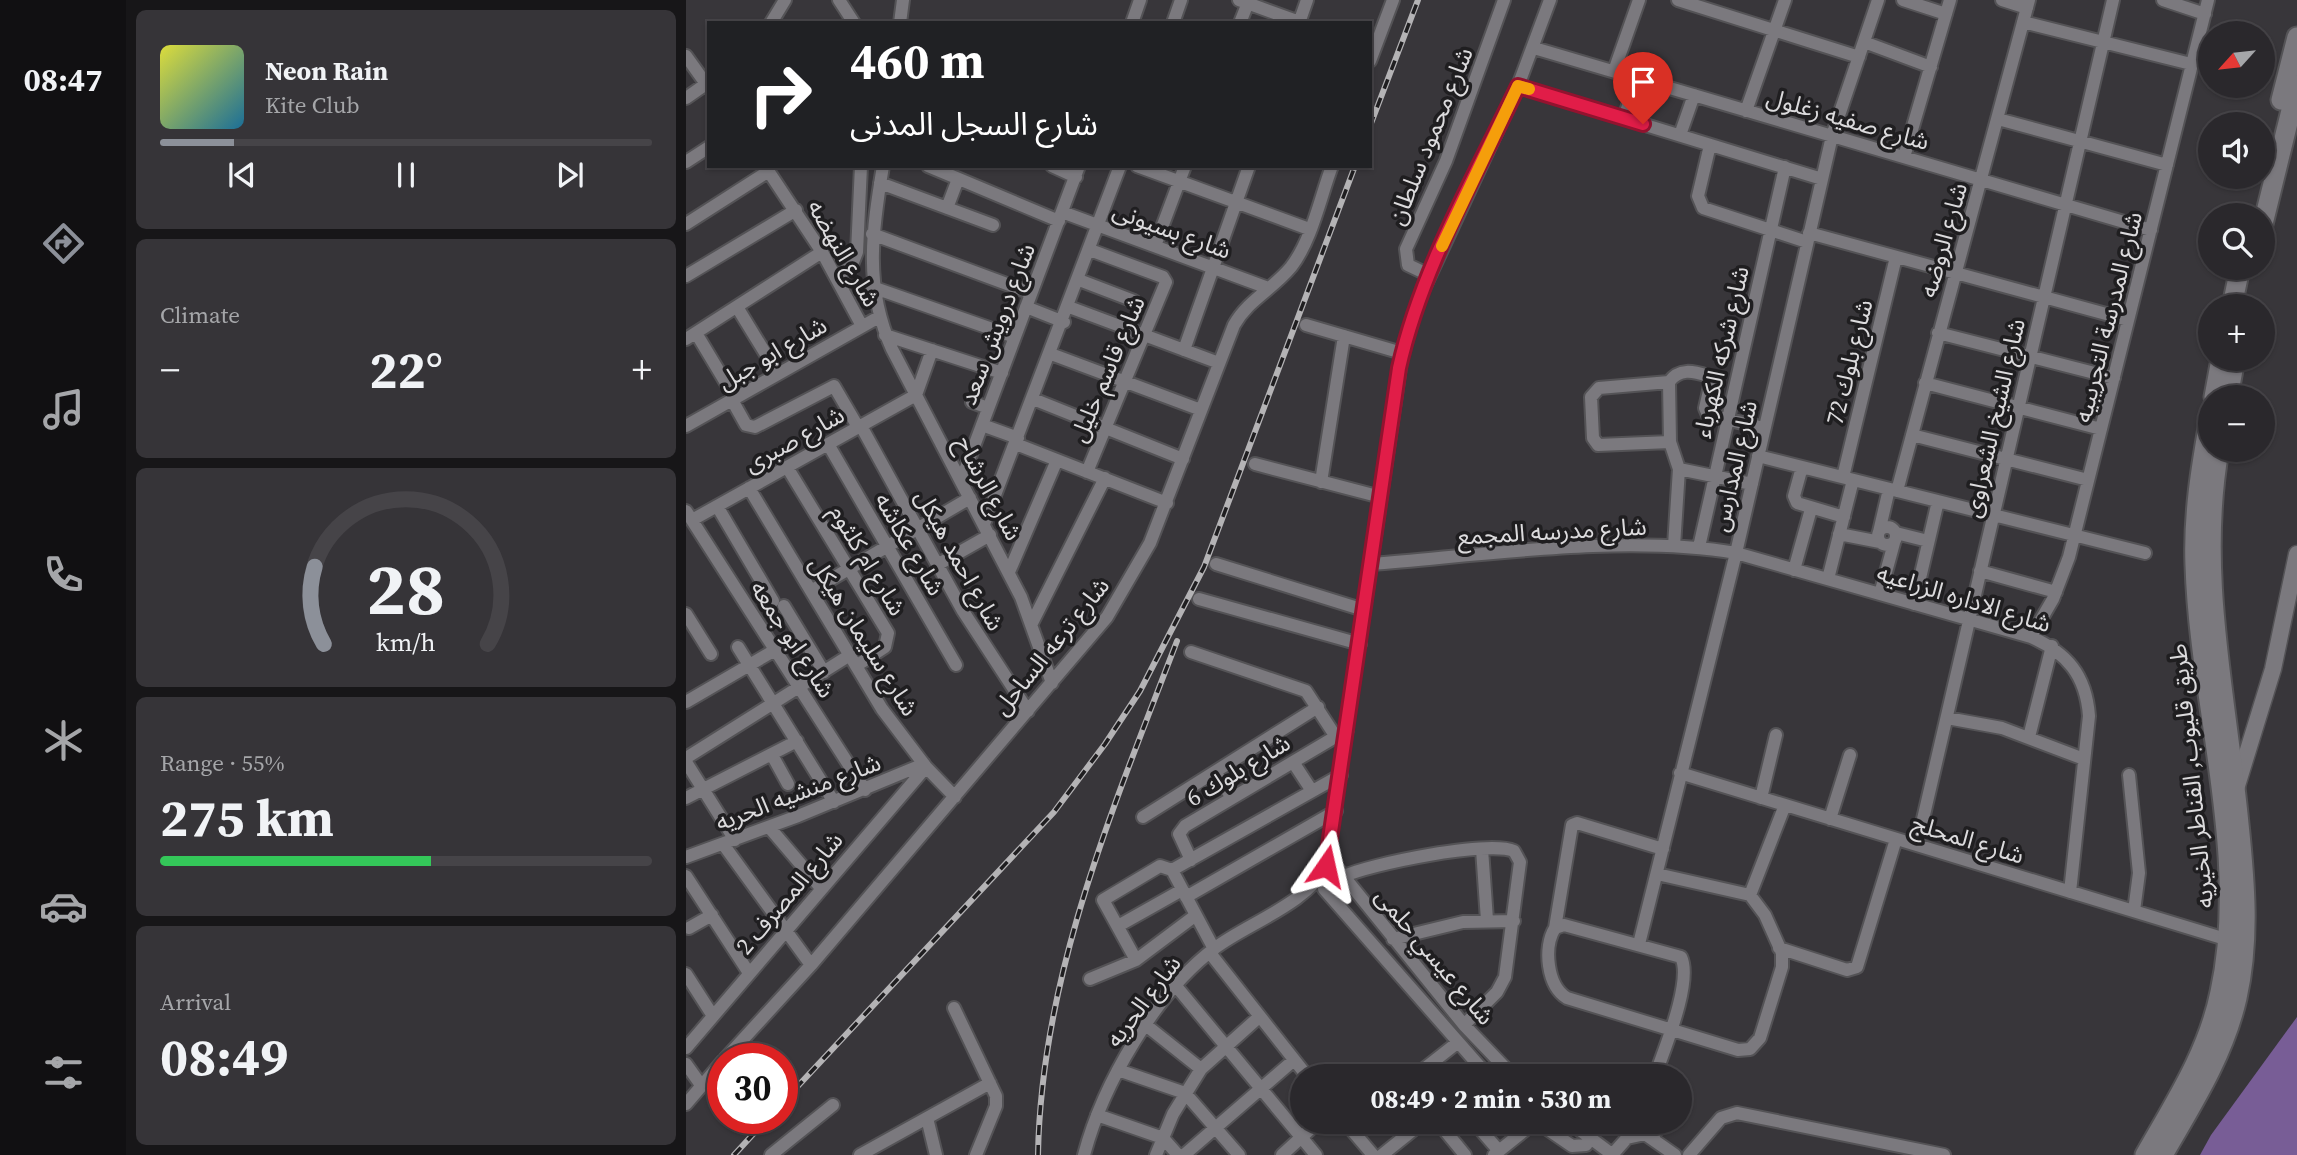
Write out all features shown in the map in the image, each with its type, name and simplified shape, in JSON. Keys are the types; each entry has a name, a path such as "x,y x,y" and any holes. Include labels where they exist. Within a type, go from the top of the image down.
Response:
{"main road":[{"path":"2275,124 2297,37"},
{"path":"2268,203 2297,86"},
{"name":"طريق قليوب, القناطر الخيريه","path":"2146,1155 2206,1043 2237,942 2245,893 2236,789 2194,564 2195,533 2204,462"},
{"name":"طريق قليوب, القناطر الخيريه","path":"2163,1155 2221,1048 2237,998 2237,942 2211,654 2210,534 2218,462"}],"street":[{"path":"772,21 785,0"},
{"path":"839,0 853,21"},
{"path":"900,21 903,0"},
{"path":"1133,21 1140,0"},
{"path":"1173,21 1181,0"},
{"path":"1301,21 1307,0"},
{"path":"1372,53 1393,0"},
{"name":"شارع محمود سلطان","path":"1429,275 1408,265 1406,249 1446,161 1504,0"},
{"name":"شارع الحريه","path":"1084,1155 1097,1115 1118,1070 1176,986 1212,951 1317,881 1329,858 1340,775 1341,734 1360,644 1402,353 1429,275 1518,86 1550,0"},
{"path":"1614,71 1639,0"},
{"path":"1678,0 1698,3 1859,57"},
{"path":"1746,111 1785,0"},
{"name":"شارع المدارس","path":"1639,944 1736,553 1832,136 1878,0"},
{"path":"1903,0 1946,14"},
{"path":"1904,157 1950,0"},
{"path":"2002,0 2028,4"},
{"name":"شارع الشيخ الشعراوى","path":"1917,845 2113,0"},
{"path":"2164,0 2204,14"},
{"name":"شارع المدرسة التجريبيه","path":"2031,637 2056,593 2074,536 2208,0"},
{"path":"1240,21 1245,1 1295,21"},
{"name":"شارع الروضه","path":"1880,594 1893,490 1912,435 2028,4"},
{"path":"2023,22 2191,64"},
{"path":"1864,42 1931,67"},
{"name":"شارع صفيه زغلول","path":"1534,48 2151,230"},
{"path":"686,56 707,85"},
{"path":"1624,118 1637,78"},
{"path":"1518,86 1822,179"},
{"path":"686,98 707,87"},
{"path":"1680,135 1694,95"},
{"path":"1998,119 2168,166"},
{"path":"1710,145 1699,203 1703,208 1770,230 1896,257 2128,320"},
{"path":"686,162 707,148"},
{"name":"شارع شركه الكهرباء","path":"1699,547 1785,167"},
{"path":"836,276 851,267 857,252 861,168"},
{"name":"شارع الرشاح","path":"883,168 872,234 872,287 879,317 885,335 1009,572 1032,623 1052,683"},
{"name":"شارع بسيونى","path":"933,168 1060,216 1099,225 1268,288"},
{"path":"937,565 987,530 1017,441 1119,168"},
{"path":"1142,168 1308,229"},
{"path":"1155,246 1184,168"},
{"path":"1184,350 1248,168"},
{"name":"شارع ترعه الساحل","path":"740,1043 811,965 1107,617 1130,581 1167,503 1240,314 1293,264 1330,168"},
{"path":"686,223 767,169"},
{"name":"شارع النهضه","path":"767,169 822,252 862,326"},
{"name":"شارع درويش سعد","path":"961,481 1077,172"},
{"path":"947,208 958,179"},
{"path":"880,183 992,225"},
{"path":"686,276 796,211"},
{"path":"872,234 1031,293"},
{"name":"شارع قاسم خليل","path":"1087,472 1166,284 1165,278 1090,250"},
{"path":"733,399 691,336 822,252"},
{"name":"شارع بلوك 72","path":"1828,579 1844,517 1848,479 1896,257"},
{"path":"1079,280 1134,301"},
{"path":"872,287 1015,337"},
{"path":"737,307 778,373"},
{"path":"1027,307 1064,321"},
{"path":"1069,307 1219,363"},
{"name":"شارع ابو جبل","path":"686,426 879,317"},
{"path":"1306,325 1402,353"},
{"path":"1938,333 2114,378"},
{"path":"885,335 1002,373"},
{"path":"1321,482 1343,336"},
{"path":"916,395 932,350"},
{"path":"1051,354 1201,410"},
{"path":"1670,442 1598,445 1593,438 1591,397 1599,388 1669,382 1681,372 1708,376 1711,382 1707,413 1764,428"},
{"path":"1669,382 1670,442 1679,469 1674,546"},
{"path":"1925,383 2101,429"},
{"name":"شارع احمد هيكل","path":"733,399 746,425 755,427 834,386 860,426 983,645 1028,711"},
{"name":"شارع صبرى","path":"689,515 717,506 916,395"},
{"path":"1034,399 1184,458"},
{"path":"972,402 988,408"},
{"path":"982,425 1057,460 1167,503"},
{"path":"1912,435 2088,480"},
{"name":"شارع عكاشه","path":"828,444 956,665"},
{"path":"1758,456 2145,553"},
{"path":"1009,572 1057,460"},
{"path":"1255,464 1381,498"},
{"name":"شارع ام كلثوم","path":"787,467 889,638 885,647 853,660"},
{"path":"1802,467 1794,496 1799,506 1844,517"},
{"path":"1679,469 1752,484"},
{"path":"1032,623 1105,478"},
{"name":"شارع سليمان هيكل","path":"749,488 889,718 925,765 955,797"},
{"path":"811,590 970,498"},
{"path":"1914,604 1938,501"},
{"path":"717,506 824,672"},
{"path":"1794,569 1811,509"},
{"name":"شارع ابو جمعه","path":"689,515 864,789"},
{"path":"1839,534 1928,541"},
{"name":"شارع مدرسه المجمع","path":"1371,564 1625,546 1699,547 1736,553"},
{"name":"شارع الاداره الزراعيه","path":"1736,553 2031,637 2052,646 2073,666 2088,698 2070,892"},
{"path":"2236,789 2273,669 2297,554"},
{"path":"1216,564 1364,610"},
{"path":"1980,571 2056,593"},
{"path":"1199,599 1360,644"},
{"path":"686,614 711,654"},
{"path":"2029,737 2052,646"},
{"path":"738,647 834,802"},
{"path":"686,702 775,650"},
{"path":"1191,652 1302,689 1341,734"},
{"path":"811,965 785,930 729,842 686,760 824,672 853,660"},
{"path":"1143,817 1318,708"},
{"path":"1947,718 2029,737 2084,759"},
{"name":"شارع بلوك 6","path":"1191,860 1179,840 1181,830 1341,734"},
{"path":"1761,798 1776,735"},
{"path":"686,798 797,741"},
{"path":"772,755 788,784"},
{"path":"1830,819 1850,755"},
{"path":"1293,762 1312,791"},
{"name":"شارع منشيه الحريه","path":"686,857 925,765"},
{"name":"شارع المصرف 2","path":"686,1048 925,765"},
{"path":"1215,772 1232,798"},
{"name":"شارع المحلج","path":"1680,773 2237,942"},
{"path":"1172,870 1340,775"},
{"path":"2129,775 2140,873 2134,911"},
{"path":"1750,895 1785,805"},
{"path":"1118,926 1336,811"},
{"path":"1657,874 1750,895 1765,915 1779,948 1782,967 1760,1038 1750,1049 1738,1050 1561,994 1554,984 1548,953 1555,928 1572,825 1577,823 1663,849"},
{"path":"769,827 821,888"},
{"path":"1779,948 1847,970 1857,967 1896,839"},
{"path":"1482,849 1487,920"},
{"path":"1328,893 1343,876 1429,855 1482,849 1514,852 1520,862 1505,976 1497,992 1464,1025"},
{"name":"شارع عيسي حلمى","path":"1329,858 1464,1025 1501,1064"},
{"path":"1136,960 1103,900 1160,866 1172,870 1212,951 1259,1017 1297,1064"},
{"path":"686,876 749,973"},
{"name":"شارع عيسي حلمى","path":"1317,881 1475,1064"},
{"path":"689,928 712,915"},
{"path":"1090,979 1136,960 1196,915"},
{"path":"1393,939 1439,926 1487,920 1514,921"},
{"path":"1555,928 1564,925 1639,944 1676,954 1685,963 1686,971 1659,1064"},
{"path":"686,974 713,1016"},
{"path":"1176,986 1317,1155"},
{"path":"954,1008 990,1083 996,1106 976,1155"},
{"path":"1156,1155 1185,1093 1201,1069 1259,1017"},
{"path":"1147,1026 1201,1069"},
{"path":"1438,1064 1457,1043"},
{"path":"1184,1155 1294,1060"},
{"path":"686,1064 701,1085"},
{"path":"1118,1070 1185,1093 1239,1155"},
{"name":"شارع ترعه الساحل","path":"686,1104 707,1078"},
{"path":"863,1154 990,1083"},
{"path":"771,1155 785,1150 833,1105"},
{"path":"1689,1155 1721,1118 1737,1113 1890,1150 1944,1155"},
{"path":"1097,1115 1163,1138 1178,1155"},
{"path":"927,1118 936,1155"},
{"path":"1282,1155 1303,1134"},
{"path":"1358,1134 1373,1155"},
{"path":"1382,1155 1408,1134"},
{"path":"1448,1134 1465,1155"},
{"path":"1483,1134 1496,1153 1521,1134"},
{"path":"1554,1134 1572,1146 1586,1144 1591,1138"},
{"path":"1586,1134 1613,1155 1627,1138 1645,1134 1675,1155"},
{"path":"1652,1138 1654,1134"}],"shaded area":[{"path":"2297,1017 2297,1155 2200,1155 2211,1135"}],"railway":[{"path":"1372,121 1418,0"},
{"path":"798,1086 1054,812 1105,744 1140,691 1204,567 1354,168"},
{"path":"1038,1155 1042,1088 1052,1022 1067,957 1106,829 1177,641"},
{"path":"734,1155 753,1134"}],"slow traffic":[{"path":"1442,246 1518,86 1529,89"}],"route":[{"path":"1326,866 1399,368 1410,323 1429,275 1518,86 1643,124"}]}
